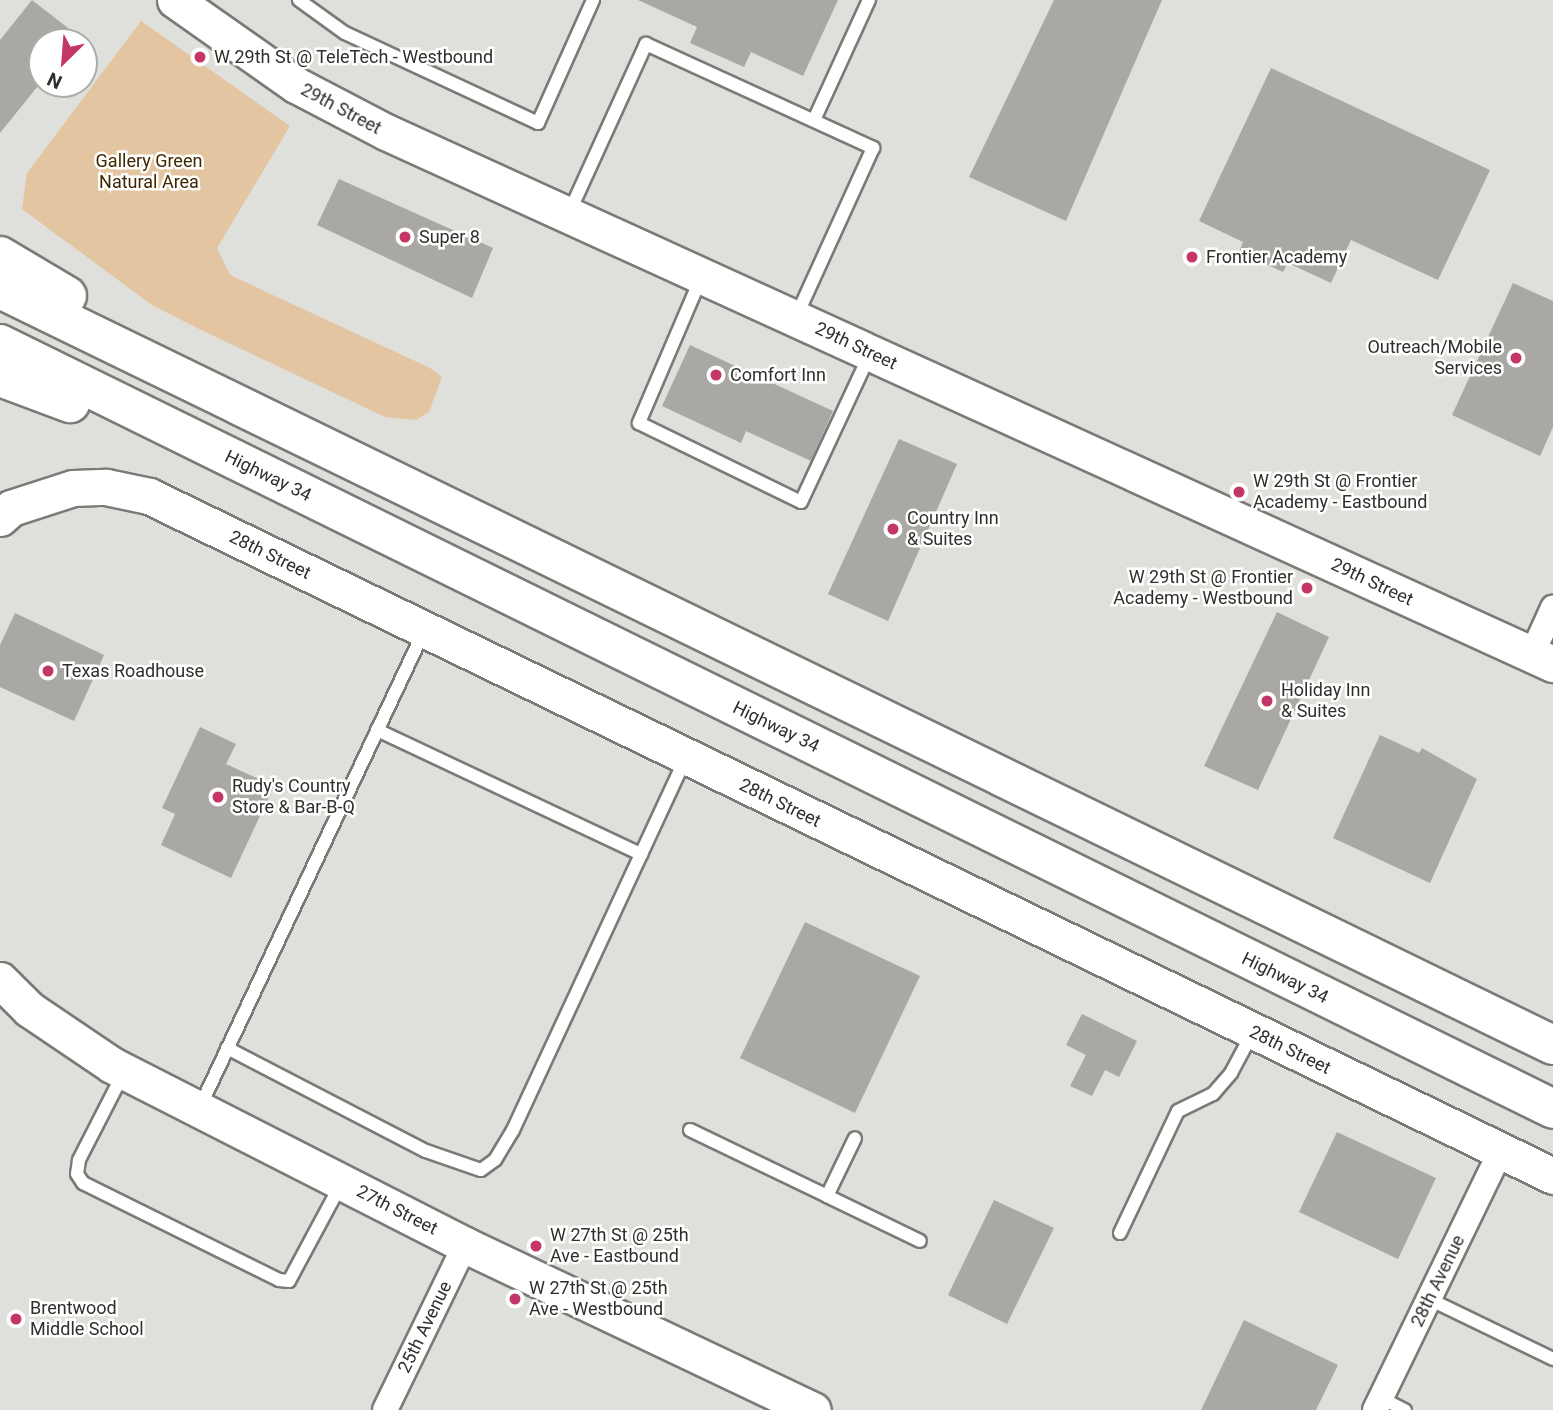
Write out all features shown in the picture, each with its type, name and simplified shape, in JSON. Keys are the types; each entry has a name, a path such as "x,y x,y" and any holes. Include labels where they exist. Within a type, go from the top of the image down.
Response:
{"highway":[{"path":"0,256 189,366 262,416"},
{"path":"0,289 1553,1045"},
{"name":"Highway 34","path":"0,344 1553,1109"},
{"path":"0,377 153,439 205,445"}],"street":[{"name":"29th Street","path":"175,0 296,85 386,132 1543,659"},
{"name":"28th Street","path":"0,518 11,508 73,488 106,486 149,496 1553,1176"},
{"path":"1543,659 1553,608"},
{"name":"27th Street","path":"3,991 68,1038 124,1071 465,1245 813,1410"},
{"name":"28th Avenue","path":"1378,1404 1500,1152"},
{"name":"25th Avenue","path":"385,1410 465,1245"}],"lane":[{"path":"299,0 345,33 538,123 593,0"},
{"path":"814,120 869,0"},
{"path":"569,214 646,44 814,120 873,148 796,318"},
{"path":"702,275 639,424 801,502 870,352"},
{"path":"198,1109 424,631"},
{"path":"377,730 640,854"},
{"path":"227,1048 426,1150 481,1170 495,1160 513,1130 686,758"},
{"path":"1119,1233 1178,1111 1213,1094 1231,1073 1253,1032"},
{"path":"124,1071 79,1160 77,1174 83,1183 279,1280 289,1281 342,1182"},
{"path":"690,1130 920,1241"},
{"path":"827,1196 855,1138"},
{"path":"1429,1299 1553,1359"},
{"path":"1378,1404 1405,1410"}],"green space":[{"name":"Gallery Green Natural Area","path":"141,21 290,126 217,248 230,275 430,368 442,377 429,412 416,420 385,417 197,328 152,305 22,209 27,173 83,98 98,98 98,78"}],"building":[{"path":"32,0 68,28 28,28 28,98 0,133 0,40"},
{"path":"638,0 838,0 803,76 751,52 744,67 690,43 697,27"},
{"path":"1054,0 1162,0 1066,221 969,177"},
{"path":"1271,68 1490,170 1438,280 1351,240 1331,283 1288,263 1283,272 1239,252 1243,242 1199,221"},
{"name":"Super 8","path":"339,179 493,248 472,298 317,225"},
{"name":"Outreach/Mobile Services","path":"1513,283 1553,301 1553,427 1540,456 1452,415"},
{"name":"Comfort Inn","path":"690,345 833,411 811,461 746,431 741,443 662,406"},
{"name":"Country Inn & Suites","path":"899,439 957,464 888,621 828,594"},
{"name":"Holiday Inn & Suites","path":"1277,612 1329,637 1258,790 1204,766"},
{"name":"Texas Roadhouse","path":"15,613 104,655 74,721 0,687 0,645"},
{"name":"Rudy's Country Store & Bar-B-Q","path":"200,727 236,744 226,764 274,786 231,878 161,845 175,814 162,808"},
{"path":"1380,735 1419,753 1422,748 1477,779 1430,883 1333,838"},
{"path":"805,922 920,976 855,1113 740,1058"},
{"path":"1082,1014 1137,1041 1119,1077 1105,1070 1092,1096 1070,1086 1086,1055 1066,1045"},
{"path":"1337,1132 1436,1178 1398,1259 1299,1212"},
{"path":"994,1200 1054,1228 1007,1324 948,1295"},
{"path":"1244,1320 1338,1365 1316,1410 1201,1410"}],"place":[{"name":"W 29th St @ TeleTech - Westbound","path":"200,57"},
{"name":"Super 8","path":"405,237"},
{"name":"Frontier Academy","path":"1192,257"},
{"name":"Outreach/Mobile Services","path":"1516,358"},
{"name":"Comfort Inn","path":"716,375"},
{"name":"W 29th St @ Frontier Academy - Eastbound","path":"1239,492"},
{"name":"Country Inn & Suites","path":"893,529"},
{"name":"W 29th St @ Frontier Academy - Westbound","path":"1307,588"},
{"name":"Texas Roadhouse","path":"48,671"},
{"name":"Holiday Inn & Suites","path":"1267,701"},
{"name":"Rudy's Country Store & Bar-B-Q","path":"218,797"},
{"name":"W 27th St @ 25th Ave - Eastbound","path":"536,1246"},
{"name":"W 27th St @ 25th Ave - Westbound","path":"515,1299"},
{"name":"Brentwood Middle School","path":"16,1319"}]}
